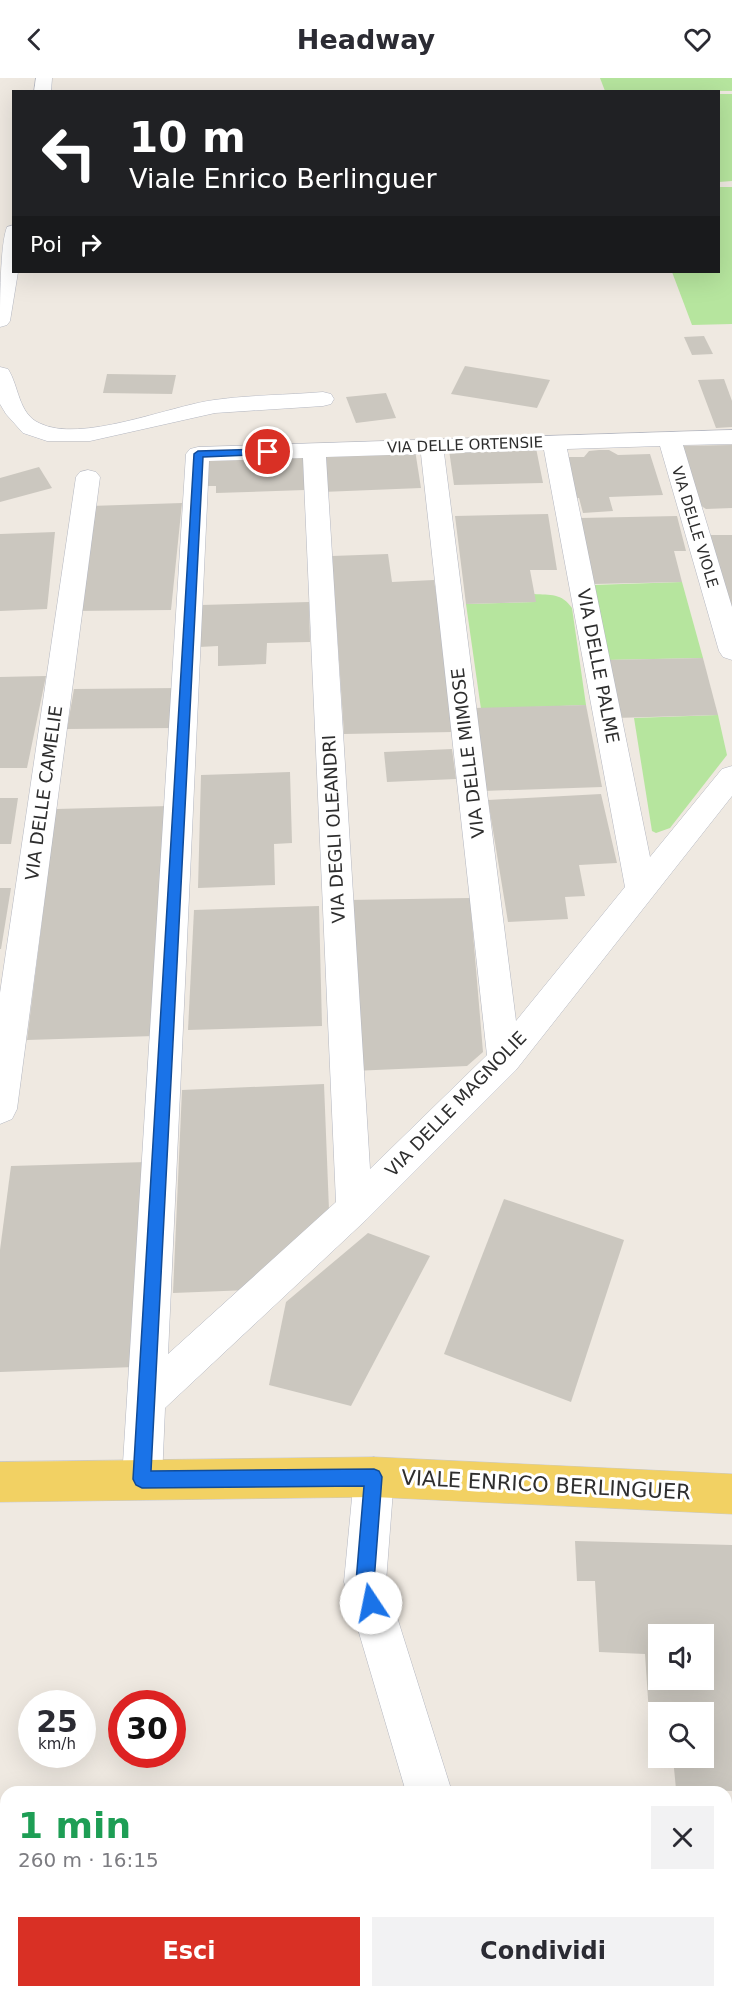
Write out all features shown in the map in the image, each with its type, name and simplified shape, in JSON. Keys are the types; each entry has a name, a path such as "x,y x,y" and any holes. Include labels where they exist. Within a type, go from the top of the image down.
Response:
{"main road":[{"name":"VIALE ENRICO BERLINGUER","path":"0,1482 374,1477 732,1494"}],"street":[{"path":"0,321 12,244"},
{"path":"0,374 2,385 19,418 32,429 49,434 73,436 97,433 202,409 323,399"},
{"name":"VIA DELLE ORTENSIE","path":"146,1400 198,454 732,437"},
{"name":"VIA DELLE VIOLE","path":"669,438 732,651"},
{"name":"VIA DELLE PALME","path":"554,442 641,890"},
{"name":"VIA DELLE MIMOSE","path":"432,446 504,1060"},
{"name":"VIA DEGLI OLEANDRI","path":"314,450 354,1208"},
{"name":"VIA DELLE CAMELIE","path":"0,1109 88,477"},
{"name":"VIA DELLE MAGNOLIE","path":"146,1400 354,1208 504,1060 732,776"},
{"path":"142,1479 146,1400"},
{"path":"374,1477 365,1582 427,1786"}],"green space":[{"path":"600,78 732,78 732,91 605,90"},
{"path":"720,94 732,94 732,181 720,182"},
{"path":"720,187 732,187 732,324 692,325 672,273 720,273"},
{"path":"682,582 703,658 605,660 593,585"},
{"path":"534,594 560,597 572,608 586,705 481,709 466,604 535,602"},
{"path":"718,715 727,755 670,828 656,833 652,831 634,718"}],"building":[{"path":"704,336 713,354 692,355 684,337"},
{"path":"465,366 550,380 537,408 451,394"},
{"path":"107,374 176,375 172,394 103,393"},
{"path":"724,379 732,401 732,427 716,428 698,380"},
{"path":"386,393 396,418 356,423 346,397"},
{"path":"732,445 732,508 706,509 692,500 677,446"},
{"path":"536,448 543,483 454,485 449,450"},
{"path":"415,450 421,488 322,492 319,454"},
{"path":"609,450 618,455 650,454 663,495 609,497 613,511 583,513 579,498 570,498 560,457 584,457 589,451"},
{"path":"304,454 305,490 216,493 216,486 207,486 209,456"},
{"path":"39,467 52,488 0,502 0,478"},
{"path":"182,503 171,610 73,611 90,506"},
{"path":"548,514 557,570 530,570 536,602 466,604 455,516"},
{"path":"677,516 686,551 674,551 682,582 594,584 580,518"},
{"path":"55,532 47,609 0,611 0,534"},
{"path":"706,535 732,535 732,630"},
{"path":"388,554 392,582 434,580 449,677 453,732 344,734 332,556"},
{"path":"309,602 310,642 267,643 266,664 218,666 218,646 199,647 201,605"},
{"path":"703,658 718,715 615,718 603,660"},
{"path":"46,676 27,768 0,768 0,677"},
{"path":"179,688 175,728 67,729 74,689"},
{"path":"586,705 602,787 483,791 473,708"},
{"path":"452,749 456,779 387,782 384,752"},
{"path":"290,772 292,843 274,844 275,885 198,888 201,775"},
{"path":"601,794 617,863 579,865 585,896 565,897 568,919 508,922 488,800"},
{"path":"0,798 18,798 11,844 0,844"},
{"path":"169,806 154,1036 27,1040 56,809"},
{"path":"0,888 11,888 1,949 0,949"},
{"path":"470,898 483,1052 467,1066 353,1071 348,900"},
{"path":"319,906 322,1026 188,1030 194,910"},
{"path":"324,1084 329,1210 249,1290 173,1293 182,1090"},
{"path":"147,1162 134,1367 0,1372 0,1250 11,1166"},
{"path":"504,1199 624,1240 571,1402 444,1354"},
{"path":"368,1233 430,1256 351,1406 269,1385 286,1302"},
{"path":"575,1541 732,1545 732,1786 676,1786 674,1768 714,1768 714,1702 648,1702 645,1654 599,1652 595,1581 577,1581"}],"route":[{"path":"268,452 198,454 142,1479 374,1477 365,1582 371,1603"}]}
